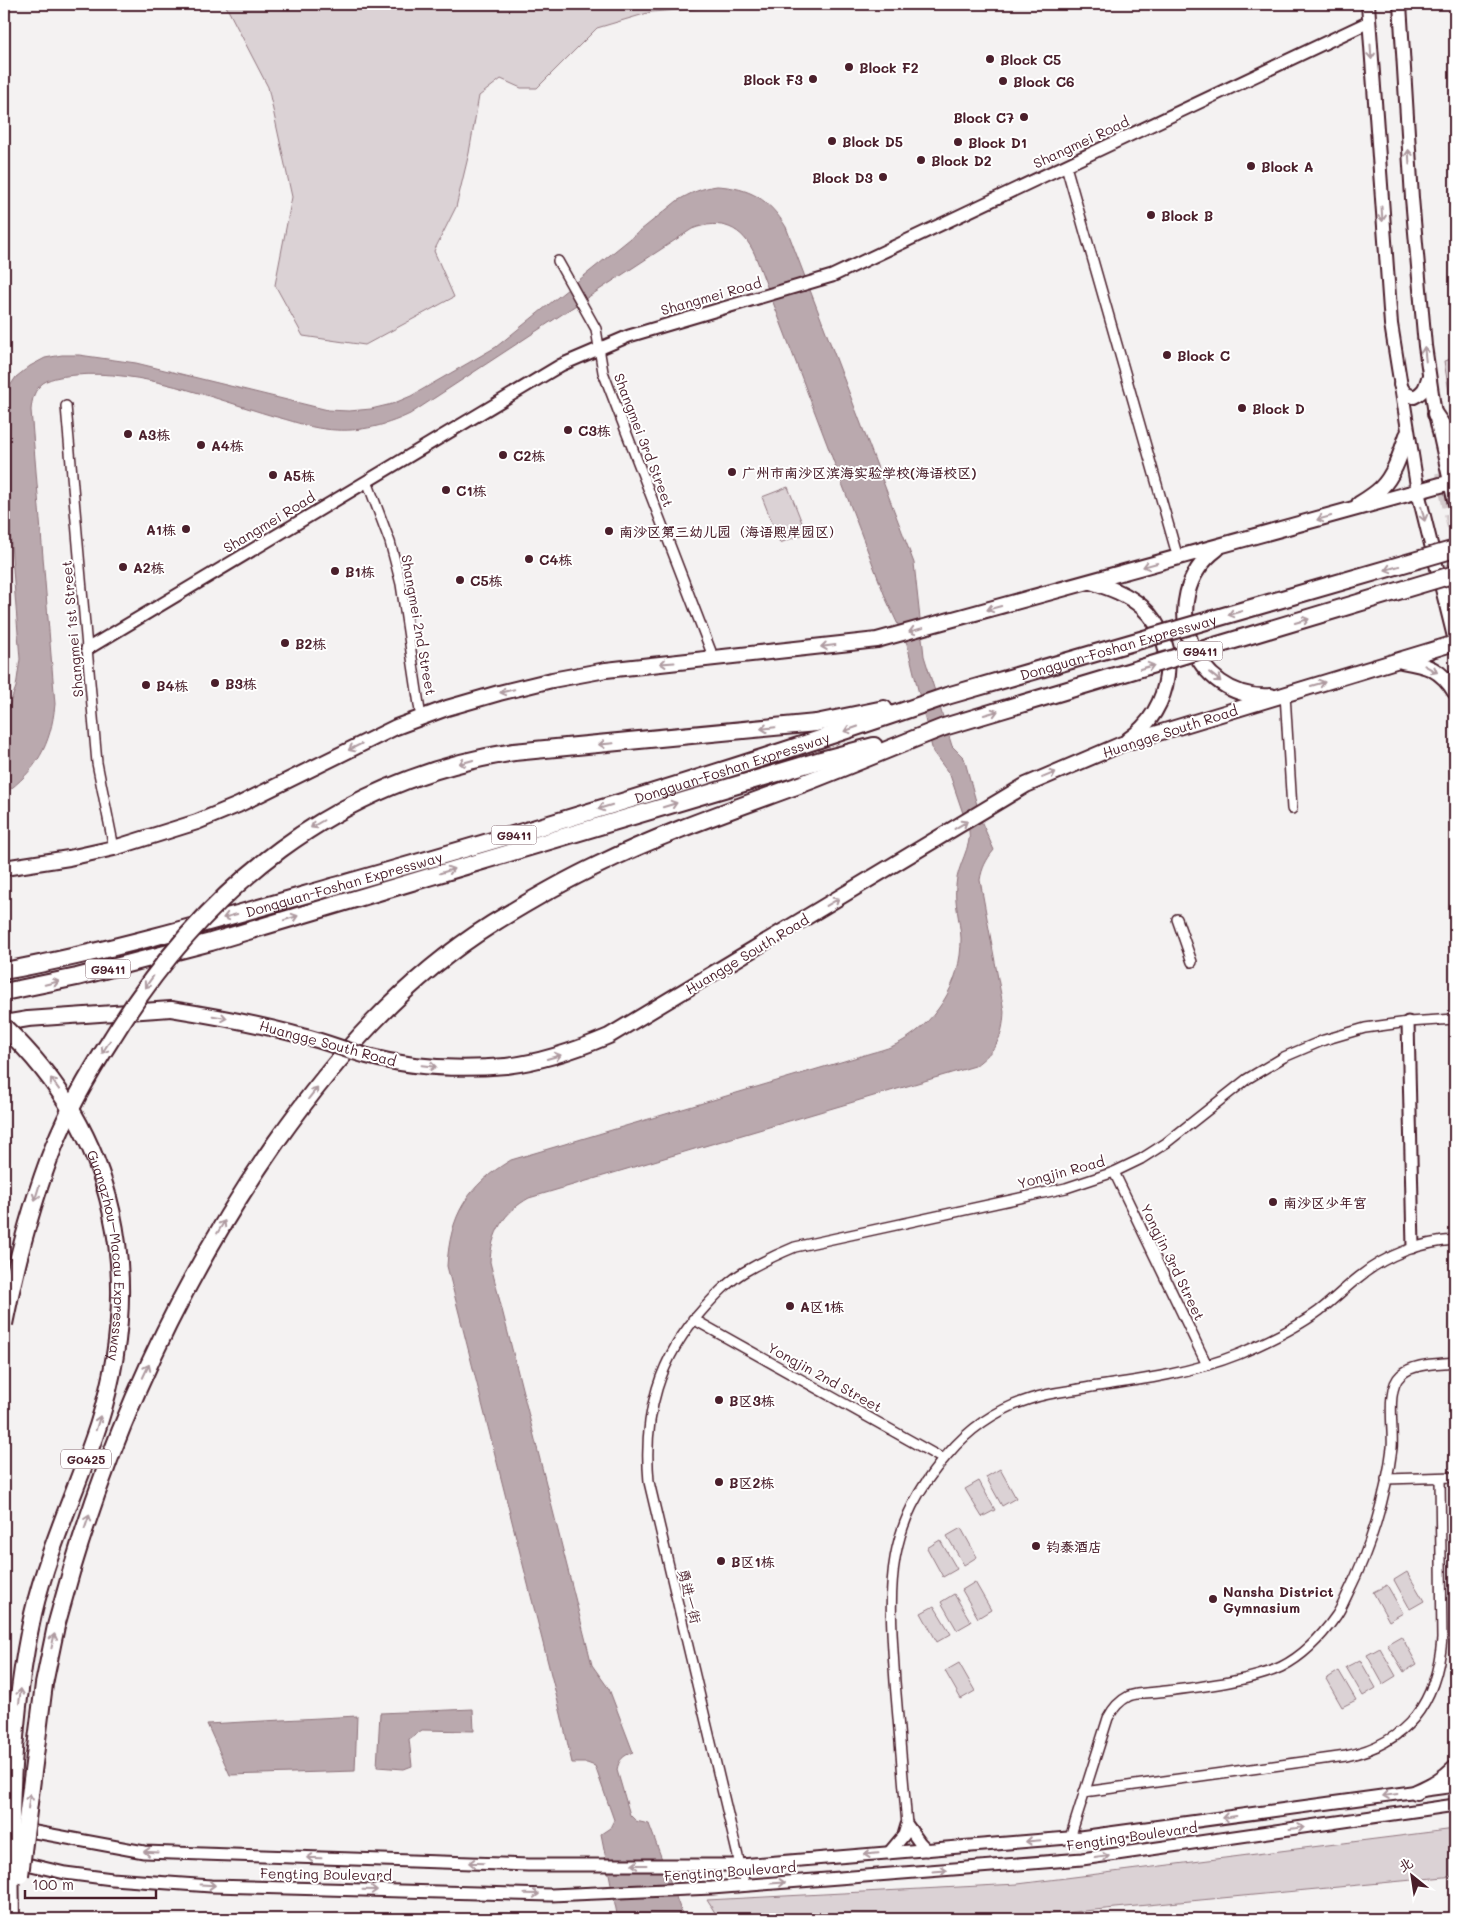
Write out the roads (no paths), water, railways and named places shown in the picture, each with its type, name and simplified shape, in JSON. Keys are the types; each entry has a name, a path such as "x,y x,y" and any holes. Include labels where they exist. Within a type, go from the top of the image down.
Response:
{"highway":[{"name":"Dongguan-Foshan Expressway","path":"4,971 70,958 207,922 487,843 818,741 947,696 1455,549"},
{"name":"Dongguan-Foshan Expressway","path":"4,992 77,977 211,942 823,767 944,727 1455,574"},
{"path":"4,1324 15,1268 38,1189 54,1144 76,1100 132,1005 160,966 237,883 308,829 402,782 438,769 480,758 514,752 816,722 947,696"},
{"path":"16,1919 22,1855 44,1684 56,1626 85,1527 124,1421 165,1330 196,1270 280,1136 336,1064 402,991 474,936 537,897 599,864 823,767"},
{"name":"Guangzhou–Macau Expressway","path":"4,1027 48,1075 61,1093 90,1145 104,1180 112,1212 120,1274 121,1309 117,1349 98,1424 47,1566 34,1612 24,1660 15,1738 10,1878 11,1919"}],"main road":[{"path":"1368,4 1391,324 1418,492 1455,642"},
{"path":"1400,4 1412,198 1428,377 1452,482 1455,504"},
{"path":"1400,385 1405,393 1414,397 1425,389 1428,377"},
{"path":"1435,414 1455,443"},
{"path":"1350,510 1381,488 1386,482 1402,452 1408,435"},
{"path":"4,868 69,858 114,848 189,824 238,805 396,727 499,692 606,670 877,640 1452,482"},
{"path":"1222,546 1205,558 1193,575 1186,594 1184,615 1186,629 1195,655 1208,671 1243,693 1264,696 1285,694"},
{"path":"1089,582 1128,596 1143,608 1156,624 1164,642 1167,655 1167,682 1162,701 1145,726 1122,744"},
{"name":"Huangge South Road","path":"4,1023 28,1019 172,1010 278,1030 330,1043 366,1056 446,1068 506,1066 551,1058 609,1036 1026,785 1122,744 1399,661 1455,642"},
{"path":"1399,661 1425,665 1444,677 1455,692"},
{"path":"1416,1792 1432,1785 1455,1767"}],"street":[{"name":"Shangmei Road","path":"87,649 545,374 629,336 832,276 1369,22"},
{"path":"1066,166 1178,558"},
{"name":"Shangmei 3rd Street","path":"558,261 596,330 603,372 714,659"},
{"name":"Shangmei 1st Street","path":"66,406 97,763 114,848"},
{"name":"Shangmei 2nd Street","path":"367,481 388,535 401,584 421,718"},
{"path":"1285,694 1292,809"},
{"path":"1177,919 1192,962"},
{"name":"Yongjin Road","path":"693,1319 719,1291 743,1273 768,1258 796,1247 1066,1188 1114,1172 1141,1159 1166,1143 1247,1079 1284,1057 1324,1040 1365,1028 1408,1022 1455,1019"},
{"path":"1408,1022 1413,1247"},
{"name":"Yongjin 3rd Street","path":"1114,1172 1207,1365"},
{"path":"890,1853 904,1835 907,1824 890,1614 892,1572 896,1551 909,1512 942,1459 973,1429 1010,1406 1051,1393 1165,1375 1207,1365 1264,1343 1291,1328 1317,1312 1376,1265 1413,1247 1439,1241 1455,1240"},
{"name":"Yongjin 2nd Street","path":"693,1319 942,1459"},
{"name":"勇进一街","path":"693,1319 670,1356 654,1396 648,1430 648,1474 656,1517 745,1886"},
{"path":"1070,1838 1108,1718 1118,1704 1130,1695 1217,1683 1279,1668 1296,1658 1318,1638 1337,1615 1361,1564 1377,1518 1392,1448 1392,1400 1395,1383 1400,1376 1410,1369 1455,1362"},
{"path":"1386,1479 1455,1477"},
{"path":"1084,1792 1346,1756 1371,1749 1400,1731 1418,1714 1428,1698 1433,1689 1440,1662 1442,1640 1440,1478"},
{"name":"Fengting Boulevard","path":"4,1826 144,1852 542,1865 741,1865 1070,1838 1455,1786"},
{"name":"Fengting Boulevard","path":"4,1858 64,1873 112,1880 211,1886 551,1894 745,1886 1082,1859 1455,1805"},
{"path":"907,1824 920,1843 928,1850"}],"tunnel":[{"path":"1442,472 1455,532"},
{"path":"1437,545 1455,614"}],"place":[{"name":"Block C5","path":"990,59"},
{"name":"Block F2","path":"849,67"},
{"name":"Block F3","path":"813,79"},
{"name":"Block C6","path":"1003,81"},
{"name":"Block C7","path":"1024,117"},
{"name":"Block D5","path":"832,141"},
{"name":"Block D1","path":"958,142"},
{"name":"Block D2","path":"921,160"},
{"name":"Block A","path":"1251,166"},
{"name":"Block D3","path":"883,177"},
{"name":"Block B","path":"1151,215"},
{"name":"Block C","path":"1167,355"},
{"name":"Block D","path":"1242,408"},
{"name":"C3栋","path":"568,430"},
{"name":"A3栋","path":"128,434"},
{"name":"A4栋","path":"201,445"},
{"name":"C2栋","path":"503,455"},
{"name":"广州市南沙区滨海实验学校(海语校区)","path":"732,472"},
{"name":"A5栋","path":"273,475"},
{"name":"C1栋","path":"446,490"},
{"name":"A1栋","path":"186,529"},
{"name":"南沙区第三幼儿园（海语熙岸园区）","path":"609,531"},
{"name":"C4栋","path":"529,559"},
{"name":"A2栋","path":"123,567"},
{"name":"B1栋","path":"335,571"},
{"name":"C5栋","path":"460,580"},
{"name":"B2栋","path":"285,643"},
{"name":"B3栋","path":"215,683"},
{"name":"B4栋","path":"146,685"},
{"name":"南沙区少年宫","path":"1273,1202"},
{"name":"A区1栋","path":"790,1306"},
{"name":"B区3栋","path":"719,1400"},
{"name":"B区2栋","path":"719,1482"},
{"name":"钧泰酒店","path":"1036,1546"},
{"name":"B区1栋","path":"721,1561"},
{"name":"Nansha District Gymnasium","path":"1213,1599"}]}
